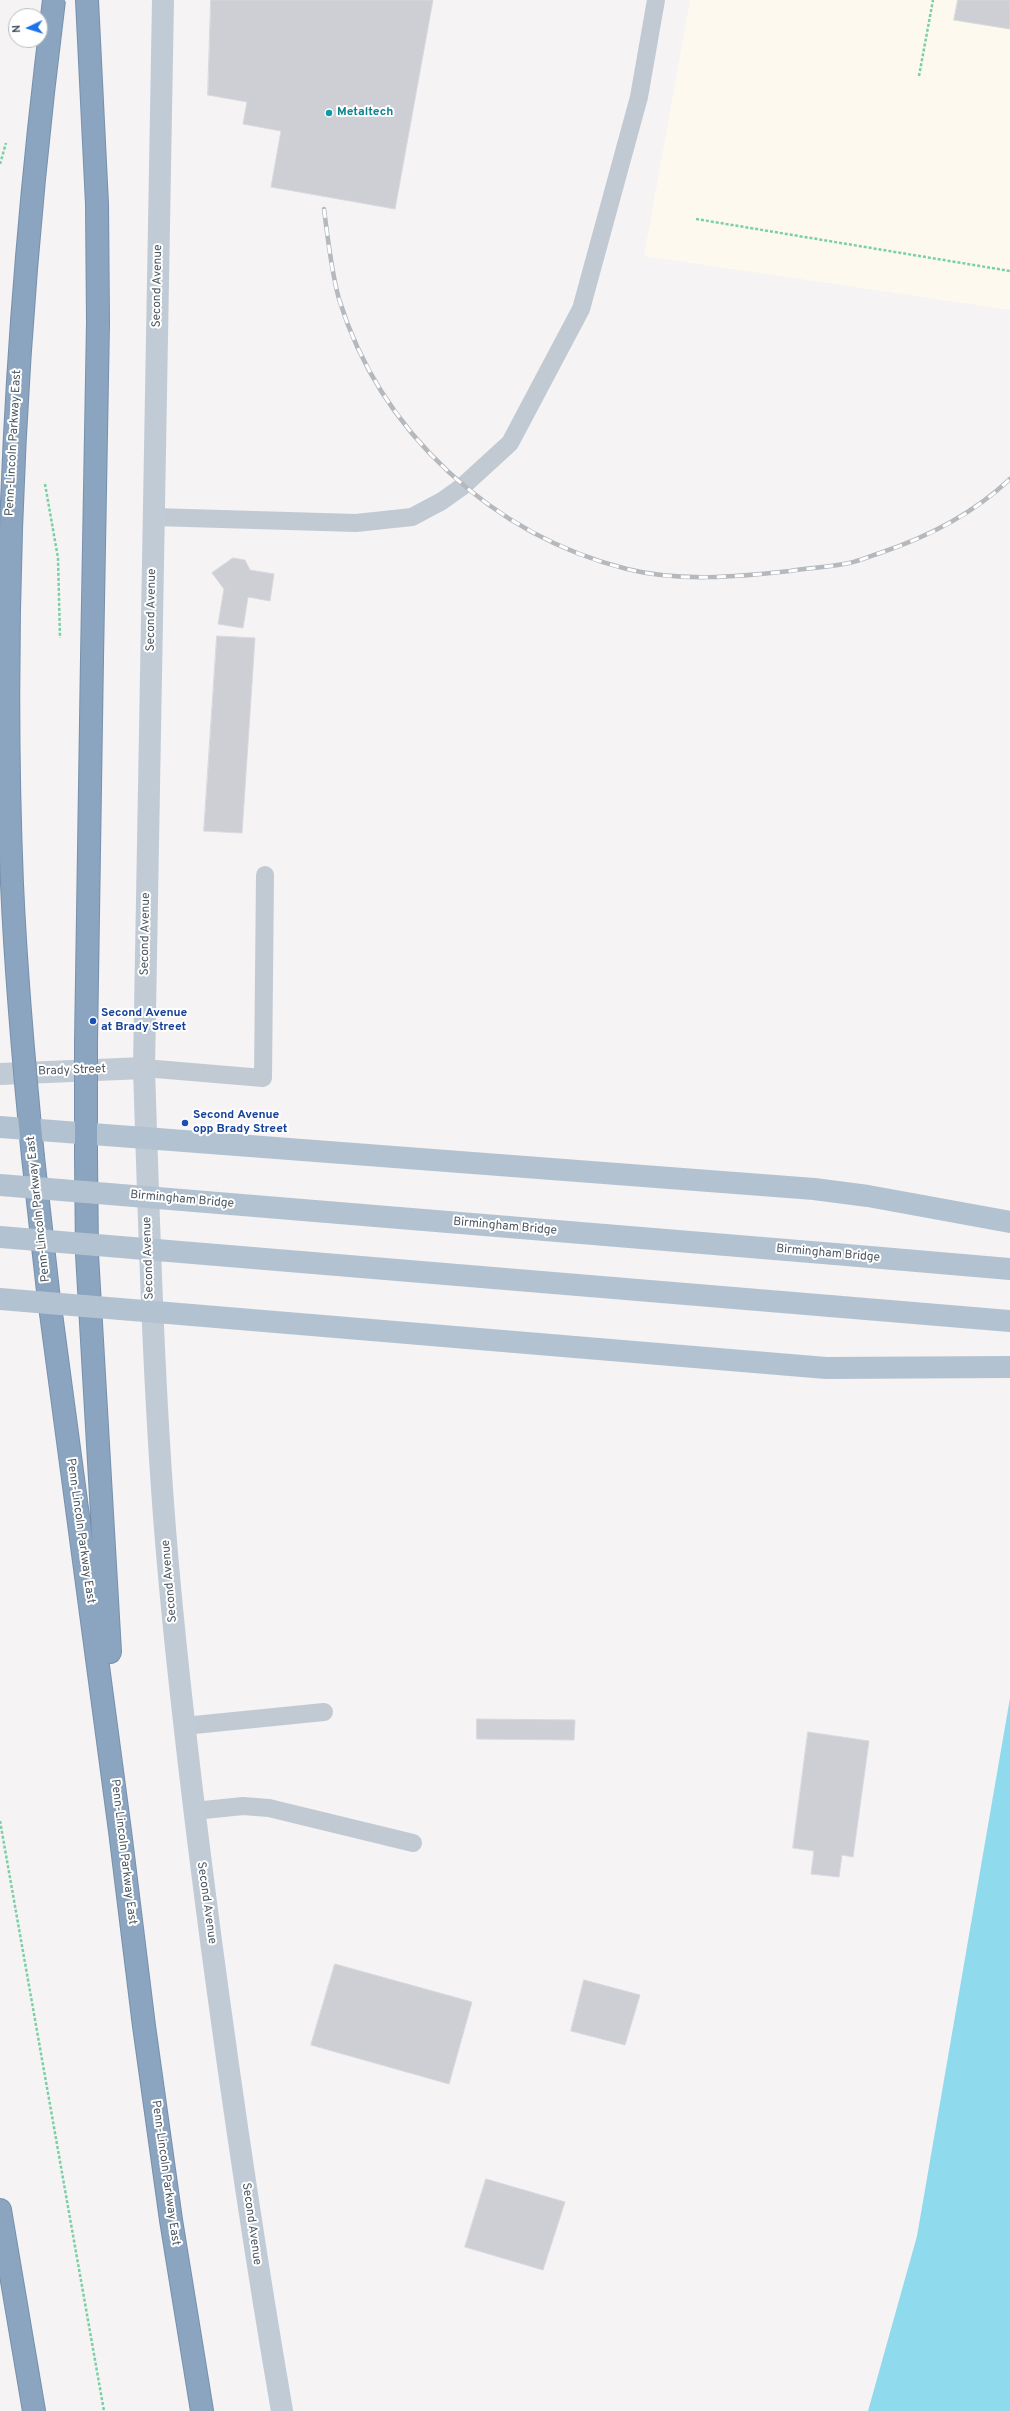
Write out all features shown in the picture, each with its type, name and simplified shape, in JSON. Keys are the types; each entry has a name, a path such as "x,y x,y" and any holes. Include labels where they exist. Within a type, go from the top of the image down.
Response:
{"highway":[{"name":"Penn-Lincoln Parkway East","path":"54,0 38,132 17,371 8,625 12,884 20,1022 33,1157 50,1307 165,2173 202,2411"},
{"path":"88,0 97,204 98,322 86,1043 87,1254 120,1831"},
{"path":"0,2210 23,2354 34,2411"},
{"path":"0,2290 23,2354"}],"main road":[{"name":"Second Avenue","path":"163,0 144,1068 147,1223 155,1378 166,1532 184,1726 233,2102 282,2411"},
{"name":"Brady Street","path":"0,1074 144,1068"},
{"path":"0,1128 814,1189 861,1195 1010,1222"},
{"name":"Birmingham Bridge","path":"0,1185 1010,1269"},
{"path":"0,1237 1010,1321"},
{"path":"0,1299 826,1368 1010,1367"}],"lane":[{"path":"154,517 356,523 412,517 452,494 510,444 580,309 639,97 656,0"},
{"path":"144,1068 263,1078 265,875"},
{"path":"184,1726 324,1712"},
{"path":"194,1811 243,1806 269,1808 413,1843"}],"path":[{"path":"919,76 933,0"},
{"path":"696,219 1010,271"},
{"path":"44,480 58,558 60,645"},
{"path":"0,1821 104,2411"}],"shaded area":[{"path":"690,0 1010,0 1010,310 644,256"}],"water":[{"path":"1010,1698 1010,2411 868,2411 917,2236"}],"building":[{"name":"Metaltech","path":"211,0 433,0 395,209 271,187 281,131 243,124 247,102 208,95"},
{"path":"958,0 1010,0 1010,29 954,20"},
{"path":"233,558 245,560 250,570 274,574 270,601 248,597 243,628 218,624 224,589 212,573"},
{"path":"217,636 255,638 242,833 204,831"},
{"path":"477,1719 575,1720 574,1740 477,1739"},
{"path":"808,1732 869,1741 853,1857 842,1855 839,1877 811,1874 814,1851 793,1848"},
{"path":"335,1964 472,2002 449,2084 311,2045"},
{"path":"584,1980 640,1995 625,2045 571,2031"},
{"path":"486,2179 565,2202 543,2270 465,2247"}],"railway":[{"path":"324,209 330,254 339,299 358,347 382,393 413,434 448,471 487,504 531,531 578,553 627,569 667,576 687,577 749,575 842,564 857,561 898,547 932,532 965,514 996,492 1010,479"}],"place":[{"name":"Metaltech","path":"329,113"},
{"name":"Second Avenue at Brady Street","path":"93,1021"},
{"name":"Second Avenue opp Brady Street","path":"185,1123"}]}
